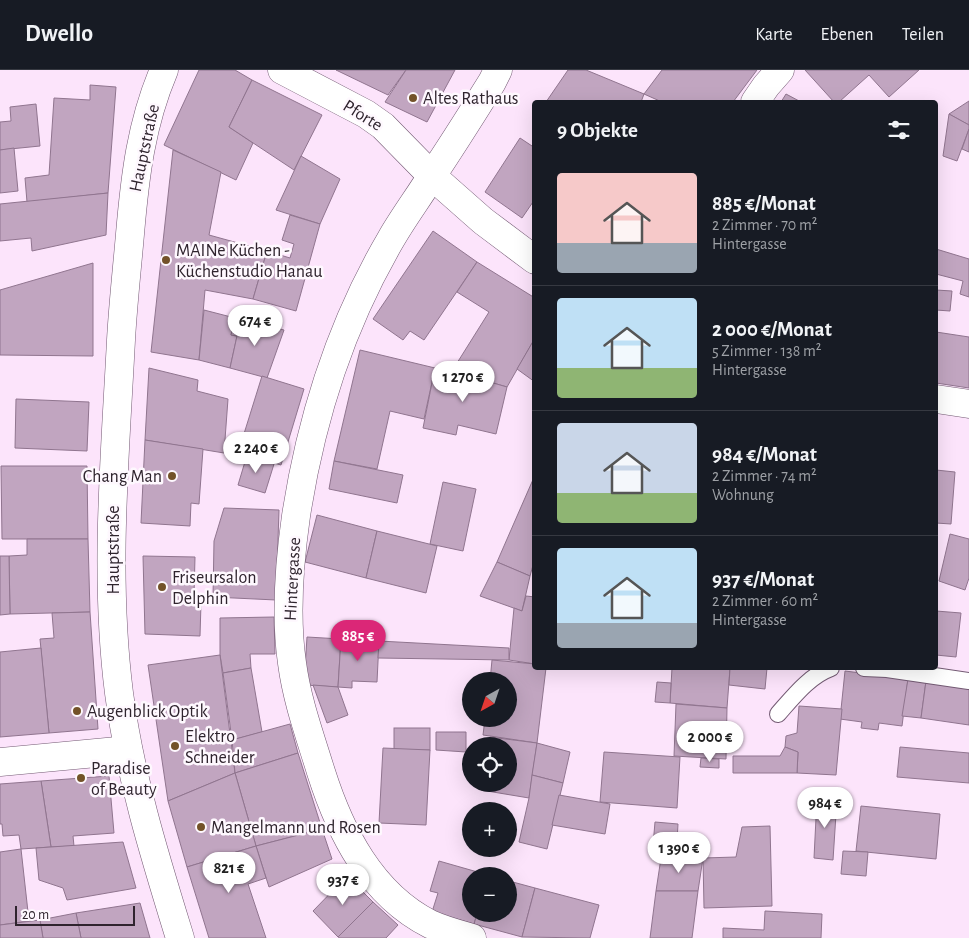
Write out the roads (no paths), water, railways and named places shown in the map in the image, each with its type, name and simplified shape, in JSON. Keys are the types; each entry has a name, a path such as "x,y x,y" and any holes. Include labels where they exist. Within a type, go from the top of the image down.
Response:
{"street":[{"name":"Hauptstraße","path":"164,70 148,112 135,173 123,317 112,505 114,620 119,692 128,750 140,804 180,938"},
{"name":"Pforte","path":"282,70 366,114 383,126 432,176 483,221 532,258"},
{"name":"Hintergasse","path":"472,938 430,924 411,912 391,895 361,862 344,832 330,799 303,715 292,663 289,629 291,551 307,455 321,397 362,294 391,238 498,70"},
{"path":"756,100 780,70"},
{"path":"938,399 969,404"},
{"path":"0,762 128,750"}],"lane":[{"path":"778,714 796,694 825,670"},
{"path":"894,670 969,681"}],"place":[{"name":"Altes Rathaus","path":"413,98"},
{"name":"MAINe Küchen - Küchenstudio Hanau","path":"166,260"},
{"name":"Chang Man","path":"172,476"},
{"name":"Friseursalon Delphin","path":"162,587"},
{"name":"Augenblick Optik","path":"77,711"},
{"name":"Elektro Schneider","path":"175,746"},
{"name":"Paradise of Beauty","path":"81,778"},
{"name":"Mangelmann und Rosen","path":"201,827"}]}
